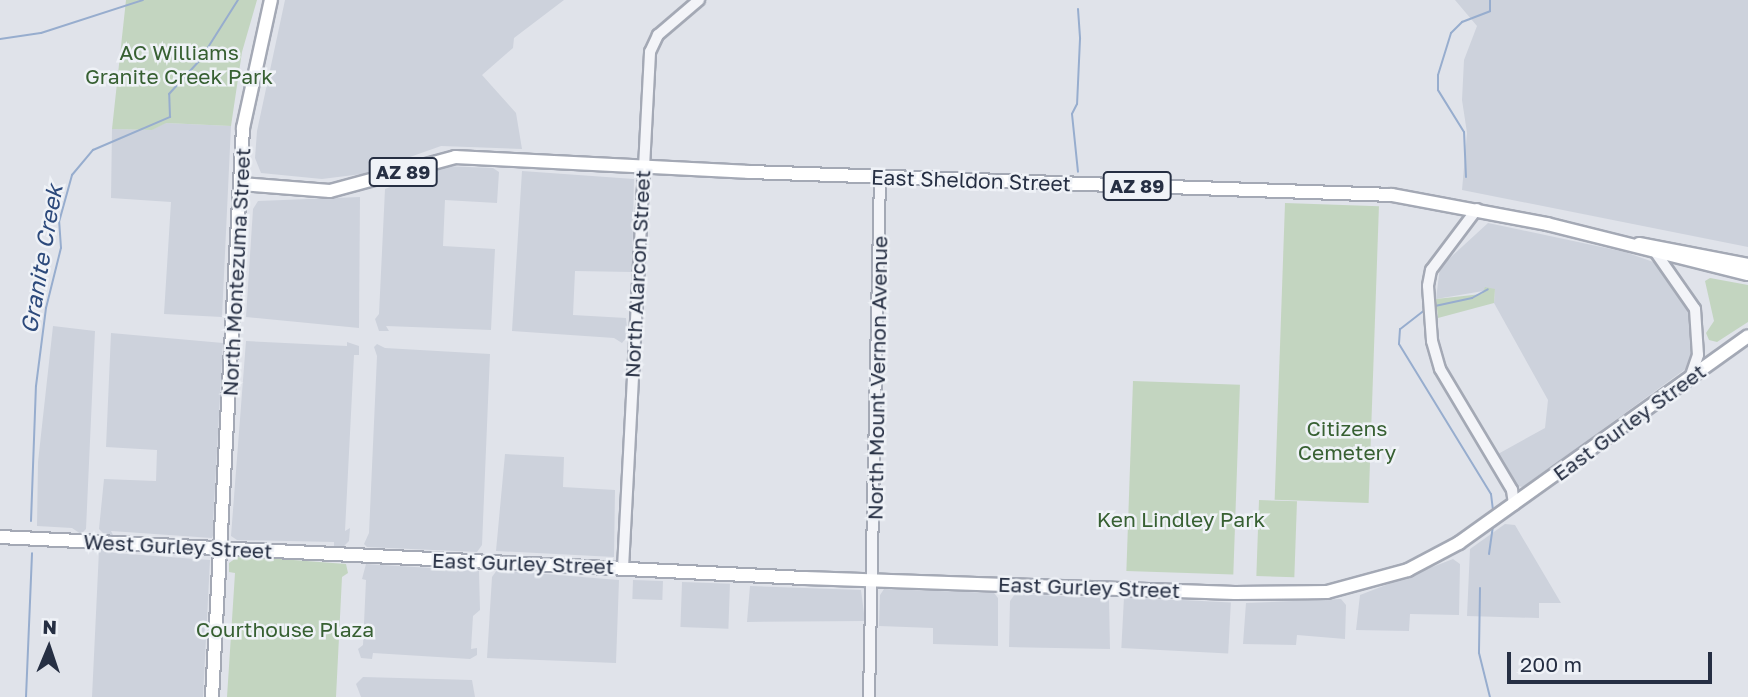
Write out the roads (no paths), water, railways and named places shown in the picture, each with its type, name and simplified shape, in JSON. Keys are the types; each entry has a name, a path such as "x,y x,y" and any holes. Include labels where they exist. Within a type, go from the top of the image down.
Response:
{"main road":[{"name":"North Montezuma Street","path":"212,697 248,93 271,0"},
{"name":"East Sheldon Street","path":"241,184 330,191 449,158 1392,195 1477,209 1632,244 1656,253 1748,274"},
{"name":"East Sheldon Street","path":"1632,244 1656,244 1748,265"},
{"name":"East Gurley Street","path":"355,556 871,580 1235,593 1326,592 1408,570 1514,505 1748,336"},
{"name":"West Gurley Street","path":"0,537 355,556"}],"street":[{"name":"North Alarcon Street","path":"623,568 650,51 658,35 699,0"},
{"name":"North Mount Vernon Avenue","path":"869,697 880,177"},
{"path":"1477,209 1431,270 1428,286 1432,341 1440,369 1512,490 1514,505"},
{"path":"1656,253 1695,309 1698,355 1690,378"}],"waterway":[{"path":"0,39 41,33 143,0"},
{"name":"Granite Creek","path":"31,521 36,386 46,308 61,248 59,222 72,175 93,150 170,117 169,94 200,60 238,0"},
{"path":"1466,177 1464,132 1438,90 1438,75 1451,33 1462,22 1490,11 1490,0"},
{"path":"1078,9 1080,39 1077,104 1072,114 1078,172"},
{"path":"1435,306 1472,298 1488,289"},
{"path":"1426,309 1400,329 1399,344 1491,494 1493,511"},
{"path":"1489,554 1493,527"},
{"name":"Granite Creek","path":"26,697 32,553"},
{"path":"1480,588 1479,653 1490,697"}],"park label":[{"name":"AC Williams Granite Creek Park","path":"179,64"},
{"name":"Citizens Cemetery","path":"1347,440"},
{"name":"Ken Lindley Park","path":"1181,519"},
{"name":"Courthouse Plaza","path":"285,629"}]}
